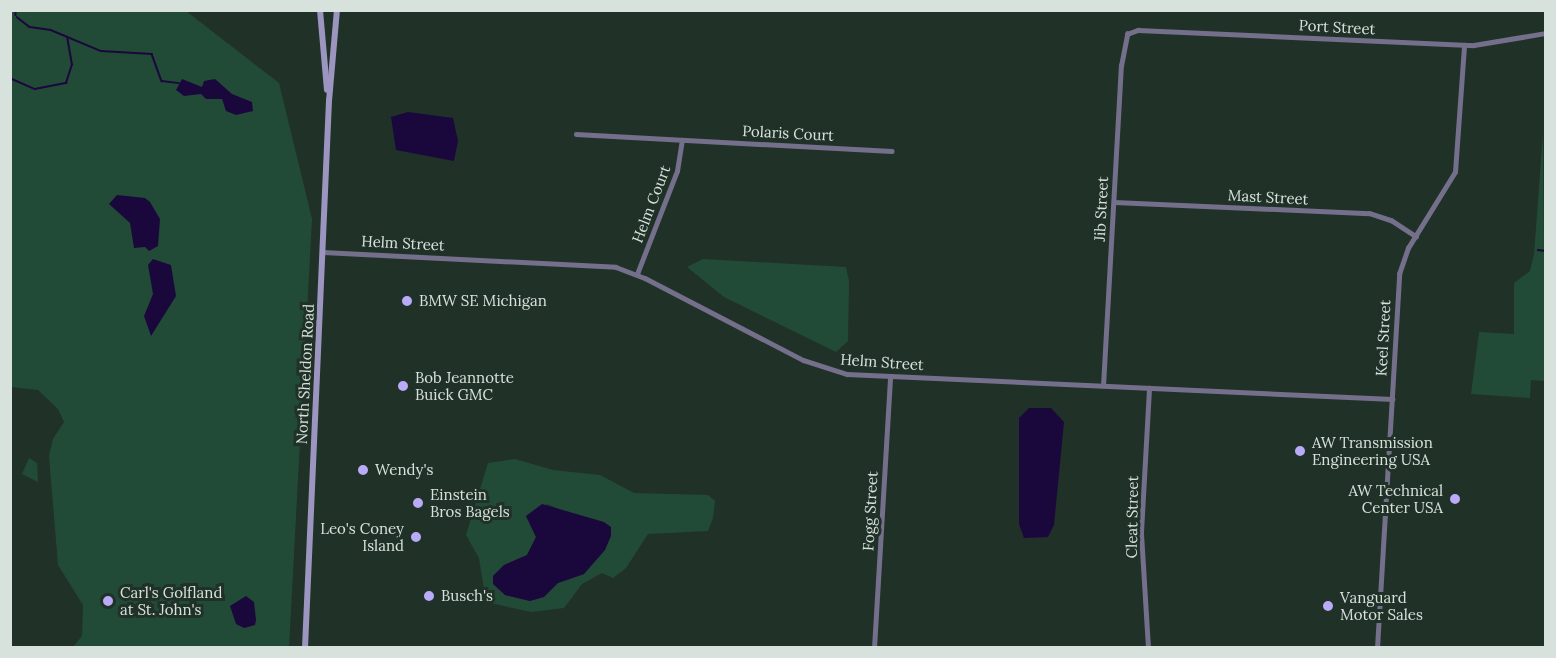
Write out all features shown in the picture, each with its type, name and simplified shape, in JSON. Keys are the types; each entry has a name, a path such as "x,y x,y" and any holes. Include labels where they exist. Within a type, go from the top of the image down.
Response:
{"main road":[{"name":"North Sheldon Road","path":"320,10 329,101"},
{"name":"North Sheldon Road","path":"305,648 329,101 337,10"}],"street":[{"name":"Port Street","path":"1127,34 1138,30 1464,45 1545,33"},
{"name":"Jib Street","path":"1103,386 1123,43 1127,34"},
{"name":"Keel Street","path":"1377,648 1399,274 1416,236 1457,166 1464,45"},
{"path":"576,134 682,140"},
{"name":"Polaris Court","path":"682,140 892,151"},
{"name":"Helm Court","path":"637,274 677,171 682,140"},
{"name":"Mast Street","path":"1114,202 1369,213 1391,220 1416,236"},
{"name":"Helm Street","path":"323,252 596,264 637,274 814,365 847,374 1392,399"},
{"name":"Fogg Street","path":"874,648 890,376"},
{"name":"Cleat Street","path":"1148,648 1141,532 1149,388"}],"green space":[{"path":"11,11 186,11 279,83 312,219 289,647 73,647 82,636 83,605 58,565 49,456 53,439 64,422 58,409 38,390 11,387"},
{"path":"1543,134 1545,381 1531,380 1530,398 1471,394 1479,332 1514,334 1514,283 1530,271 1534,254"},
{"path":"703,259 846,267 849,281 848,341 836,352 724,297 687,267"},
{"path":"29,458 37,463 38,482 22,474"},
{"path":"515,459 553,470 600,475 634,493 708,495 715,501 713,518 708,531 648,534 626,568 613,578 602,573 582,584 564,608 531,612 486,602 479,558 466,535 488,463","holes":["547,504 559,509 591,565 584,574 558,583 530,601 505,595 493,576 504,565 527,555 536,537 526,516"]}],"shaded area":[{"path":"182,79 202,87 204,81 215,79 232,94 252,102 253,111 236,115 226,111 222,99 206,99 201,94 184,96 176,90"},
{"path":"408,112 453,118 458,141 454,161 396,150 391,117"},
{"path":"117,195 145,198 150,202 160,219 158,246 149,251 145,247 134,248 130,223 109,204"},
{"path":"153,259 171,265 176,296 151,336 144,316 153,294 148,265"},
{"path":"1029,408 1051,408 1064,422 1054,525 1048,537 1024,538 1019,524 1019,418"},
{"path":"542,504 604,522 611,527 611,536 605,550 584,574 558,583 544,597 530,601 505,595 493,584 493,576 504,565 527,555 536,537 526,516"},
{"path":"246,596 254,602 256,620 255,625 244,628 236,624 230,606"}],"waterway":[{"path":"16,10 16,15"},
{"path":"17,17 30,27 51,30 101,51 152,54 162,81 179,83"},
{"path":"10,78 35,89 66,83 72,65 67,37"},
{"path":"1538,250 1546,251"}],"place":[{"name":"BMW SE Michigan","path":"407,301"},
{"name":"Bob Jeannotte Buick GMC","path":"403,386"},
{"name":"AW Transmission Engineering USA","path":"1300,451"},
{"name":"Wendy's","path":"363,470"},
{"name":"AW Technical Center USA","path":"1455,499"},
{"name":"Einstein Bros Bagels","path":"418,503"},
{"name":"Leo's Coney Island","path":"416,537"},
{"name":"Busch's","path":"429,596"},
{"name":"Carl's Golfland at St. John's","path":"108,601"},
{"name":"Vanguard Motor Sales","path":"1328,606"}]}
